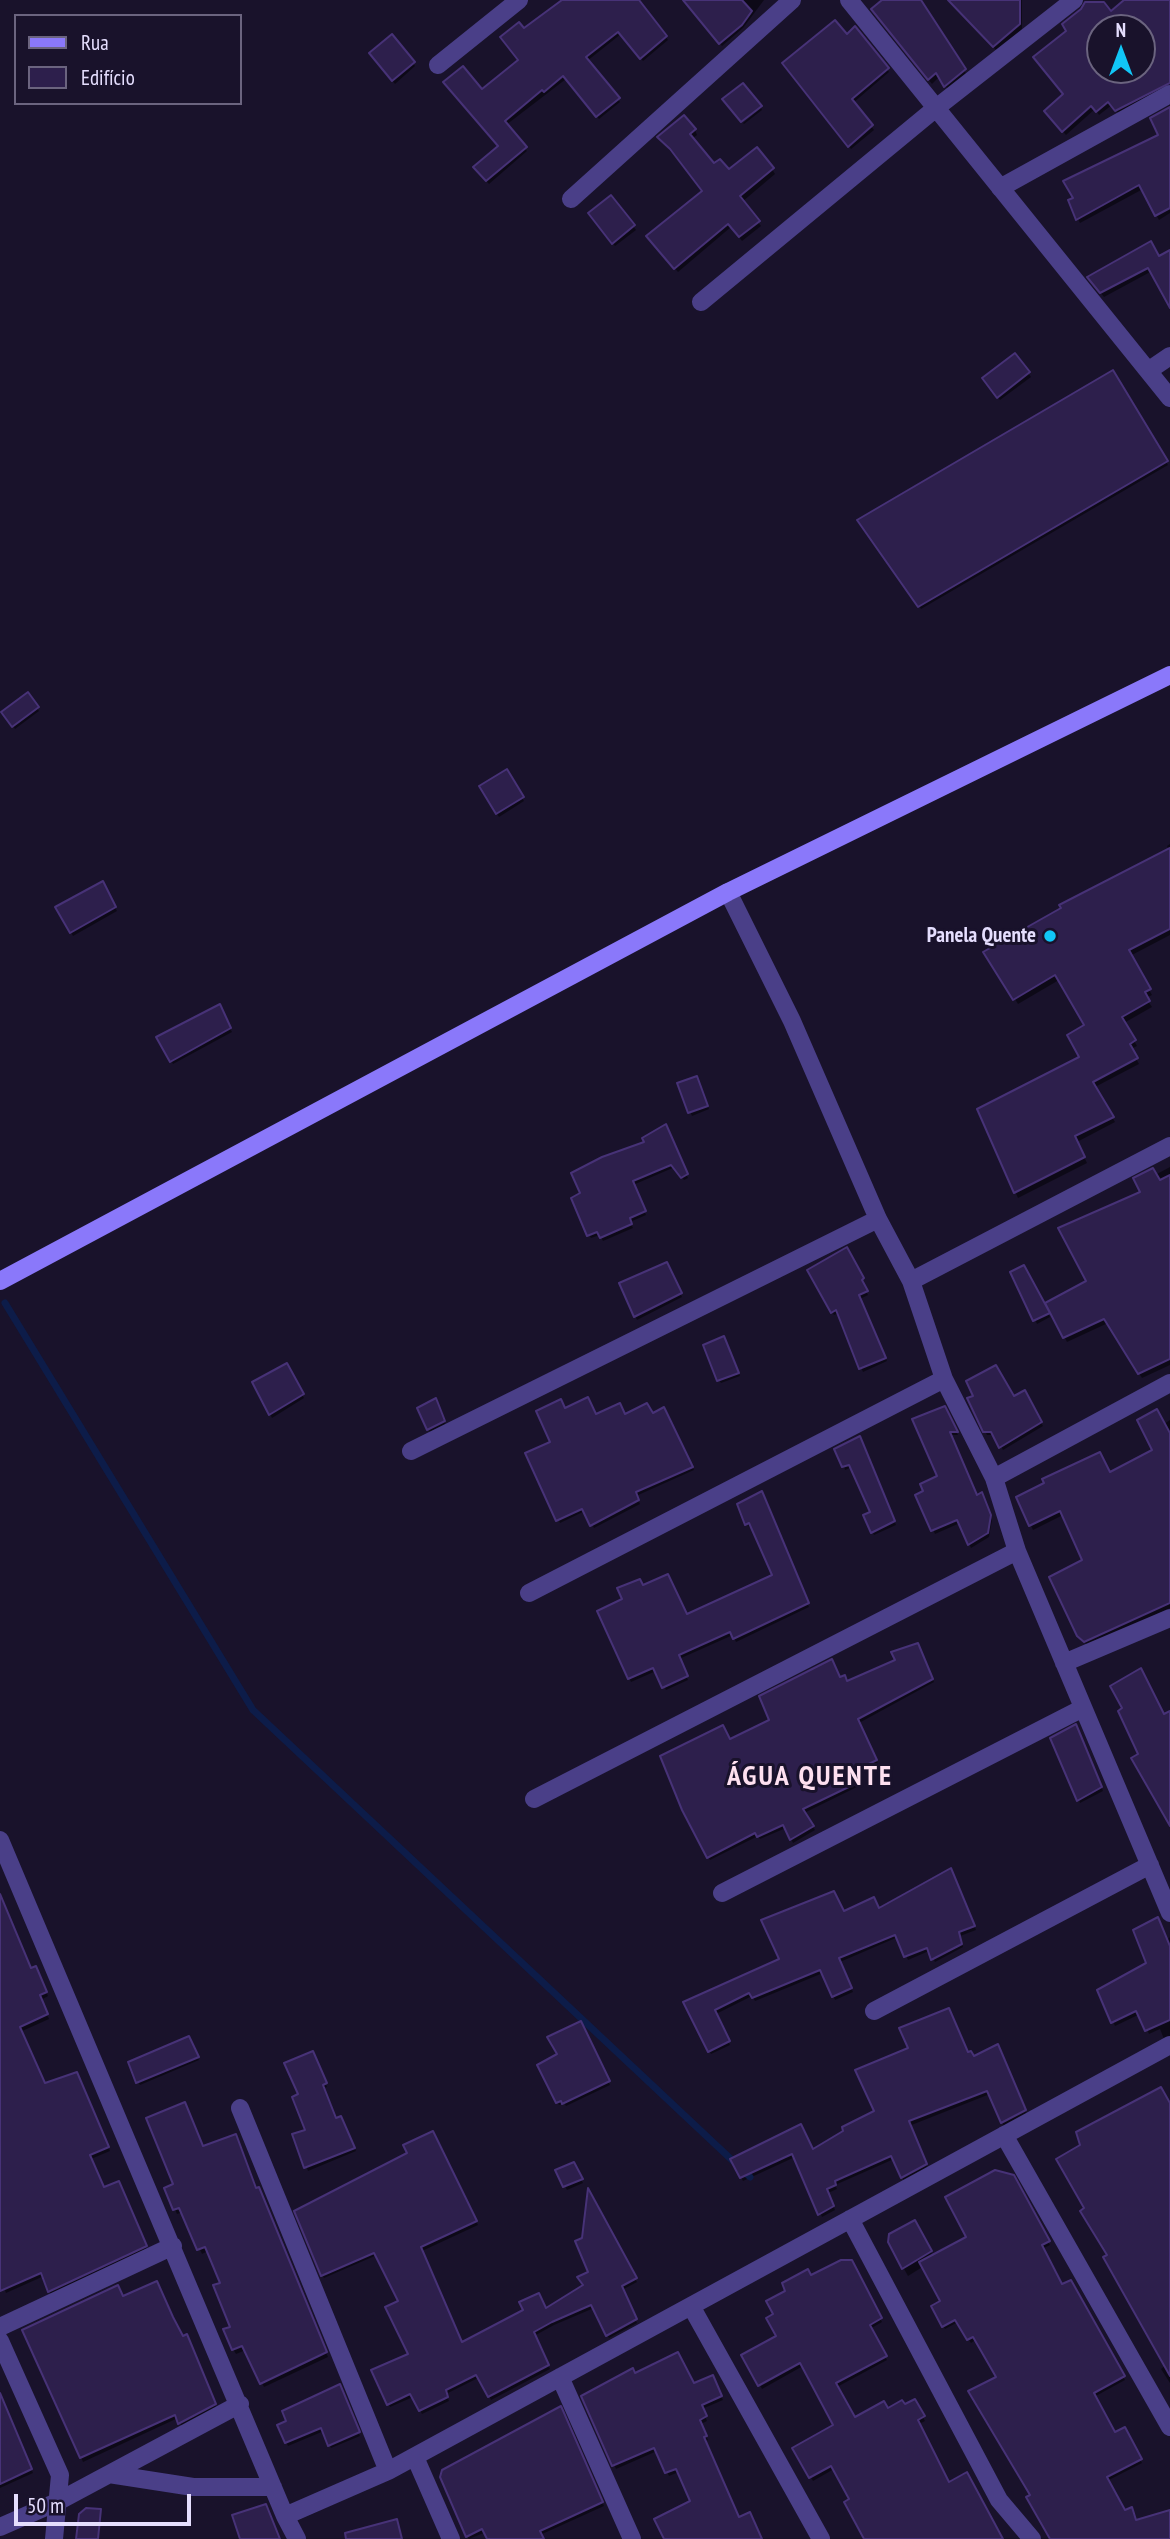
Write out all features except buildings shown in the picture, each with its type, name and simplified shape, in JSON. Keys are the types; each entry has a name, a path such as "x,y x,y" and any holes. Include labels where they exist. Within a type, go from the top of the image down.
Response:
{"main road":[{"path":"0,1281 728,892 1170,675"}],"street":[{"path":"438,65 519,0"},
{"path":"571,199 792,0"},
{"path":"849,0 1170,398"},
{"path":"701,302 936,108 1074,0"},
{"path":"1000,188 1170,94"},
{"path":"1148,371 1170,356"},
{"path":"728,892 792,1021 878,1219 911,1281 944,1379 994,1478 1017,1551 1170,1913"},
{"path":"911,1281 1170,1146"},
{"path":"411,1451 878,1219"},
{"path":"529,1594 944,1379"},
{"path":"994,1478 1170,1383"},
{"path":"534,1799 1017,1551"},
{"path":"1064,1662 1170,1618"},
{"path":"722,1893 1083,1708"},
{"path":"0,1840 296,2539"},
{"path":"874,2011 1150,1865"},
{"path":"285,2516 415,2457 1170,2045"},
{"path":"240,2108 388,2471"},
{"path":"1004,2135 1170,2427"},
{"path":"850,2219 999,2500 1032,2539"},
{"path":"0,2327 173,2246"},
{"path":"691,2306 821,2539"},
{"path":"0,2341 60,2474 54,2539"},
{"path":"560,2377 632,2539"},
{"path":"0,2527 58,2502 240,2403"},
{"path":"415,2457 451,2539"},
{"path":"109,2474 192,2487 273,2487"}],"waterway":[{"path":"5,1303 253,1710 750,2177"}],"place":[{"name":"Panela Quente","path":"1050,936"}],"district":[{"name":"ÁGUA QUENTE","path":"810,1777"}]}
